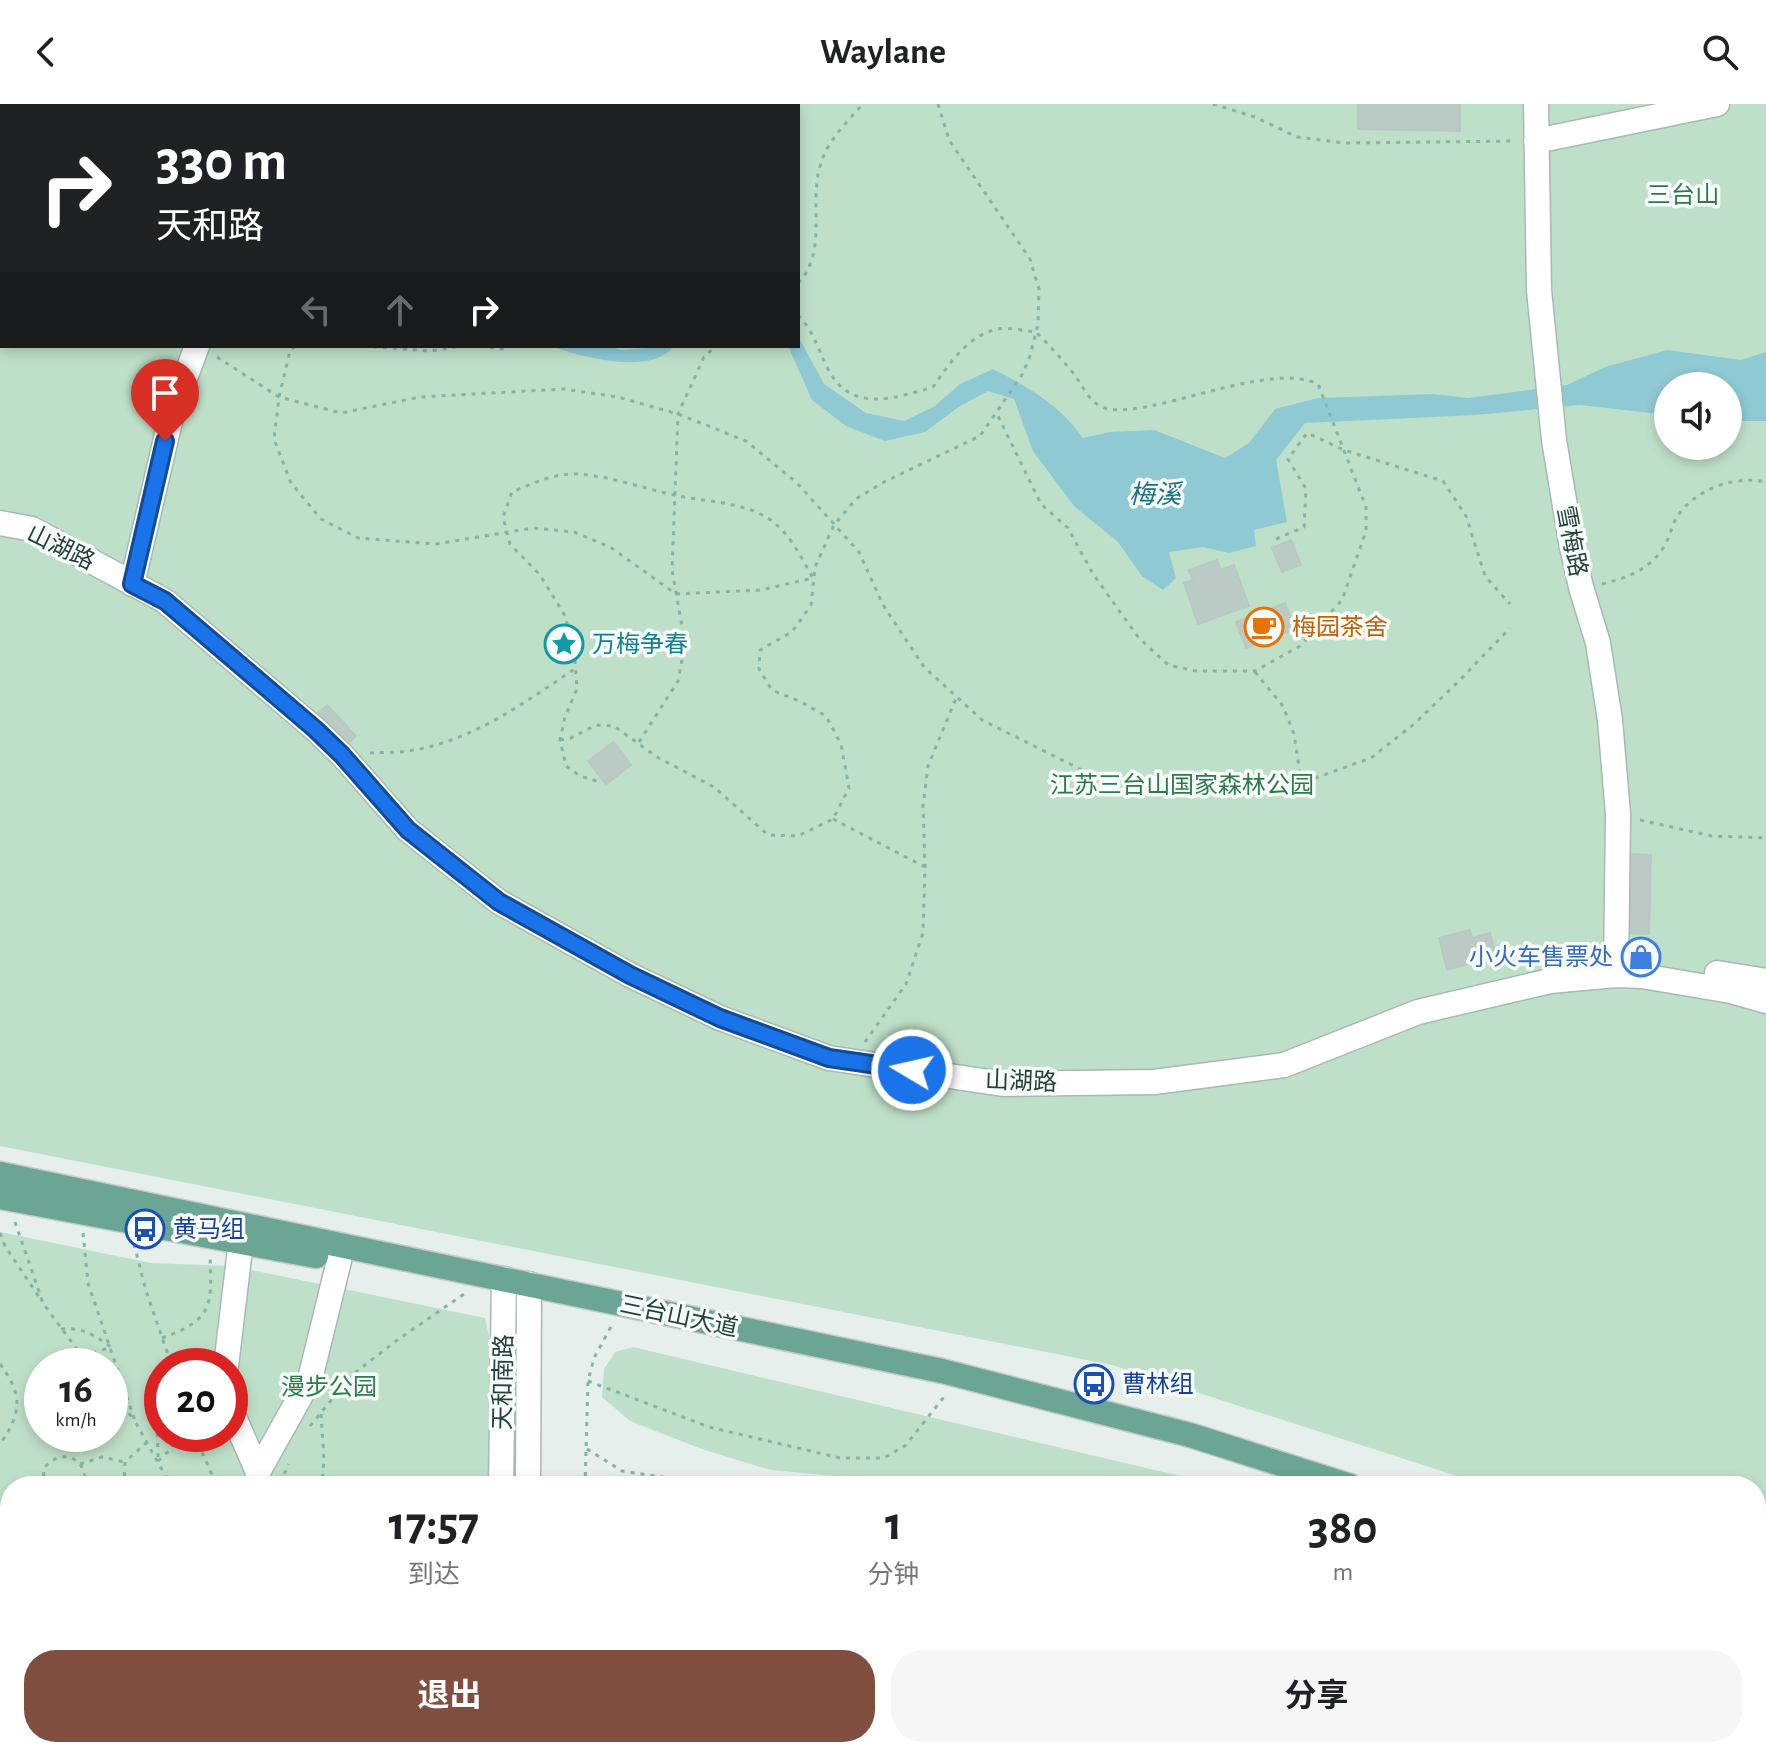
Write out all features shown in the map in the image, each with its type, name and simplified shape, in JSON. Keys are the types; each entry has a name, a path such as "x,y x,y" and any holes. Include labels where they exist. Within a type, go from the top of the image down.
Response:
{"main road":[{"name":"三台山大道","path":"2,1190 80,1212 241,1241 472,1289 504,1287"},
{"name":"三台山大道","path":"2,1190 942,1371 1190,1435 1319,1476"},
{"name":"三台山大道","path":"529,1292 615,1319 950,1390 1195,1450 1276,1476"}],"street":[{"name":"雪梅路","path":"1536,104 1539,290 1554,440 1581,587 1598,643 1610,720 1618,814 1616,968"},
{"path":"1536,141 1717,104"},
{"path":"132,584 172,413 205,350"},
{"name":"山湖路","path":"0,523 32,529 165,601 342,755 408,830 499,902 630,975 720,1018 829,1058 1003,1084 1154,1082 1284,1065 1418,1012 1616,968 1766,1001"},
{"path":"1616,968 1653,963 1766,981"},
{"path":"228,1348 241,1241"},
{"path":"260,1476 310,1379 339,1261"},
{"name":"天和南路","path":"501,1476 504,1287"},
{"name":"天和南路","path":"528,1476 529,1292"},
{"path":"247,1452 257,1476"}],"path":[{"path":"800,281 815,247 819,170 832,139 863,104"},
{"path":"560,740 596,725 614,726 657,757 714,787 768,835 798,836 833,819 849,788 841,744 826,716 772,690 759,669 760,650 792,632 811,605 815,567 834,525 856,499 882,483 980,436 1022,375 1036,332 1039,289 1030,259 949,140 938,104"},
{"path":"1213,104 1255,117 1297,137 1345,143 1536,141"},
{"path":"800,317 813,331 829,373 852,396 879,401 933,387 949,363 974,339 998,329 1036,332 1076,376 1092,401 1105,409 1149,408 1247,384 1291,377 1306,378 1318,384 1366,507 1366,531 1342,600 1307,638 1280,658 1255,671 1196,671 1168,665 1138,637 1093,574 1068,528 1041,504 996,412"},
{"path":"293,348 279,397 274,439 291,483 321,519 358,538 436,544 533,528 574,532 610,547 676,594 761,590 813,578"},
{"path":"390,348 430,351 449,348"},
{"path":"639,742 678,681 685,643 672,570 678,414 704,357 714,348"},
{"path":"205,350 279,397 341,413 420,397 563,389 618,397 678,414 746,441 797,483 859,552 883,605 924,667 982,720 1090,774 1169,788 1260,786 1315,778 1371,758 1425,713 1510,628"},
{"path":"1276,539 1304,527 1306,489 1288,459 1307,433 1344,450 1443,481 1466,516 1485,576 1510,604"},
{"path":"597,781 580,776 566,766 560,740 565,717 577,689 574,647 564,614 540,575 510,544 503,517 512,492 541,480 575,474 615,480 675,496 734,505 769,519 791,540 813,578"},
{"path":"1581,587 1625,578 1646,565 1661,551 1678,515 1699,494 1732,481 1766,482"},
{"path":"342,755 409,751 466,734 514,709 576,668"},
{"path":"1255,671 1283,706 1294,734 1301,780"},
{"path":"852,1061 906,984 923,933 923,806 928,766 957,696"},
{"path":"1618,814 1712,836 1766,838"},
{"path":"833,819 925,867"},
{"path":"2,1190 43,1303"},
{"path":"80,1212 88,1283 135,1421"},
{"path":"128,1221 146,1291 166,1348"},
{"path":"0,1233 5,1246 75,1348"},
{"path":"162,1338 179,1332 201,1318 210,1301 210,1236"},
{"path":"304,1433 352,1375 472,1289"},
{"path":"585,1476 588,1381 594,1358 615,1319"},
{"path":"61,1329 77,1328 111,1347"},
{"path":"0,1364 16,1393 19,1409 0,1444"},
{"path":"588,1381 709,1427 840,1458 884,1458 906,1445 950,1390"},
{"path":"128,1412 144,1437"},
{"path":"320,1413 323,1476"},
{"path":"124,1476 125,1462 144,1445"},
{"path":"586,1449 622,1471 655,1476"},
{"path":"153,1452 166,1476"},
{"path":"158,1452 158,1461"},
{"path":"158,1461 168,1452"},
{"path":"202,1452 213,1476"},
{"path":"44,1476 44,1468 54,1458 68,1456 80,1464 85,1476"},
{"path":"80,1464 102,1457 125,1462"},
{"path":"284,1476 291,1460"},
{"path":"0,1590 0,1597"}],"green space":[{"name":"江苏三台山国家森林公园","path":"800,104 1766,104 1766,1476 1457,1476 1112,1365 0,1146 0,348 800,348"},
{"name":"漫步公园","path":"0,1232 151,1263 232,1266 485,1318 493,1380 489,1476 0,1476"},
{"path":"633,1347 1180,1476 836,1476 770,1470 699,1448 630,1421 602,1397 604,1369 615,1352"}],"water":[{"name":"梅溪","path":"800,340 824,384 866,413 904,421 935,406 960,384 993,369 1042,398 1064,416 1083,438 1110,432 1154,430 1225,458 1249,443 1275,409 1319,398 1434,394 1468,398 1567,385 1605,367 1667,350 1741,360 1766,352 1766,421 1742,421 1742,372 1654,372 1654,413 1580,405 1475,415 1305,423 1276,460 1287,522 1254,530 1256,546 1229,553 1203,547 1169,552 1176,578 1163,590 1142,576 1118,542 1074,506 1033,451 1014,399 988,391 960,406 925,432 885,441 846,426 812,400 789,348 800,348"},
{"path":"557,348 672,348 664,355 634,362 580,355"}],"building":[{"path":"1358,104 1460,104 1460,131 1358,129"},
{"path":"1291,540 1301,565 1282,572 1272,548"},
{"path":"1217,560 1221,570 1234,565 1249,606 1198,624 1184,583 1193,580 1189,570"},
{"path":"1285,603 1295,629 1246,648 1236,622"},
{"path":"327,705 356,736 345,746 316,714"},
{"path":"614,742 631,765 606,784 588,761"},
{"path":"1630,854 1651,855 1649,934 1628,933"},
{"path":"1470,930 1472,938 1490,933 1495,950 1476,955 1477,961 1447,970 1439,938"}],"place":[{"name":"梅园茶舍","path":"1264,627"},
{"name":"万梅争春","path":"564,644"},
{"name":"小火车售票处","path":"1641,957"},
{"name":"黄马组","path":"145,1229"},
{"name":"曹林组","path":"1094,1384"}],"route":[{"path":"165,441 132,584 165,601 315,729 408,830 499,902 630,975 720,1018 829,1058 912,1070"}],"park label":[{"name":"三台山","path":"1683,195"}]}
